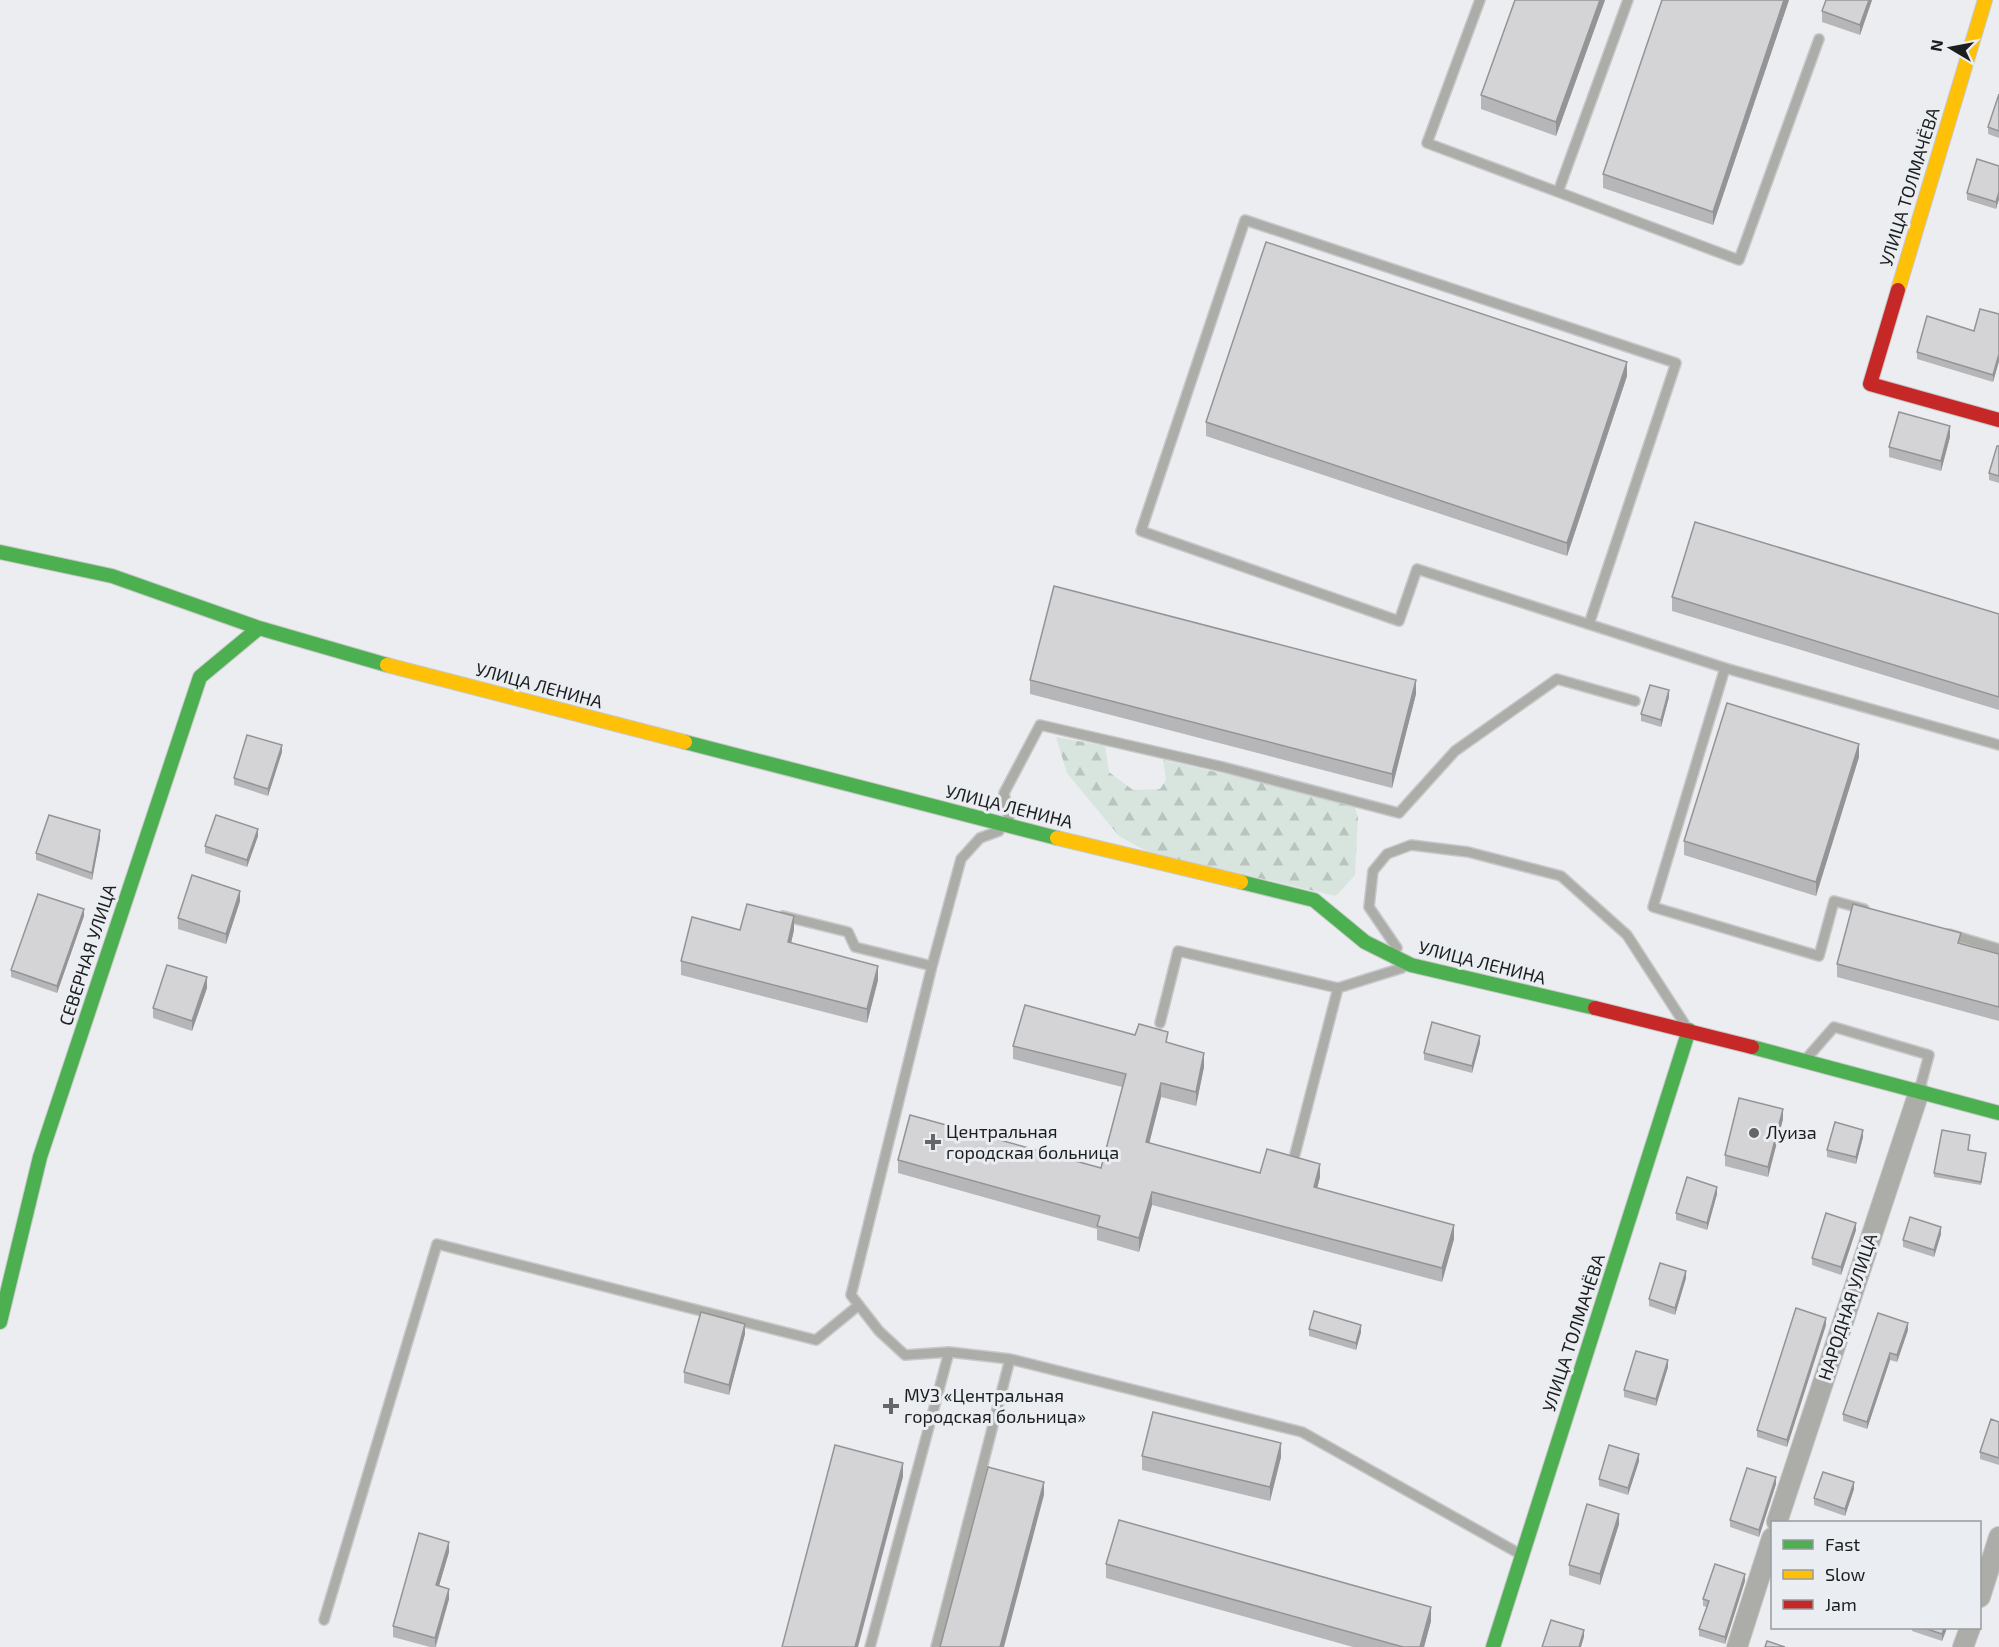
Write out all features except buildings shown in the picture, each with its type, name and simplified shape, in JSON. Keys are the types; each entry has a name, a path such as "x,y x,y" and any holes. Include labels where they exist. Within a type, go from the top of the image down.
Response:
{"street":[{"name":"УЛИЦА ТОЛМАЧЁВА","path":"1985,0 1870,384 1999,420"},
{"name":"УЛИЦА ЛЕНИНА","path":"0,552 112,576 259,628 361,658 1010,827 1314,900 1365,942 1411,965 1689,1030 1999,1113"},
{"name":"СЕВЕРНАЯ УЛИЦА","path":"0,1322 40,1157 200,678 259,628"},
{"name":"УЛИЦА ТОЛМАЧЁВА","path":"1493,1647 1689,1030"},
{"name":"НАРОДНАЯ УЛИЦА","path":"1778,1521 1919,1092"},
{"path":"1981,1594 1999,1537"},
{"path":"1737,1647 1771,1544"},
{"path":"1963,1647 1970,1629"}],"lane":[{"path":"1480,0 1427,143 1739,260 1819,39"},
{"path":"1558,192 1628,0"},
{"path":"1589,624 1676,363 1245,220 1141,531 1399,621 1417,569 1725,668 1999,745"},
{"path":"1725,668 1653,908 1819,956 1834,901 1878,913"},
{"path":"1522,1555 1302,1432 1010,1359 949,1352 906,1355 879,1330 850,1295 932,966 962,860 980,838 1010,827 1004,794 1040,725 1223,767 1399,813 1455,751 1557,679 1635,701"},
{"path":"1160,1023 1178,951 1338,988 1411,965 1369,907 1373,871 1387,854 1411,844 1510,861 1561,876 1627,935 1689,1030"},
{"path":"769,913 848,932 855,947 932,966"},
{"path":"1933,929 1999,949"},
{"path":"1295,1154 1338,988"},
{"path":"1805,1061 1833,1027 1929,1055 1919,1092"},
{"path":"324,1620 437,1244 816,1340 859,1305"},
{"path":"870,1647 949,1352"},
{"path":"936,1647 1010,1359"}],"green space":[{"path":"1056,737 1105,746 1109,772 1133,790 1160,789 1166,780 1163,760 1354,804 1358,818 1355,875 1336,896 1148,852 1119,836 1067,773"}],"traffic: fast":[{"path":"0,552 112,576 259,628 387,665"},
{"path":"0,1322 40,1157 200,677 259,628"},
{"path":"685,742 1057,838"},
{"path":"1241,882 1314,900 1365,942 1411,965 1595,1008"},
{"path":"1493,1647 1689,1030"},
{"path":"1752,1047 1999,1113"}],"traffic: slow":[{"path":"1898,290 1985,0"},
{"path":"387,665 685,742"},
{"path":"1057,838 1241,882"}],"traffic: jam":[{"path":"1898,290 1870,384 1999,420"},
{"path":"1595,1008 1752,1047"}],"place":[{"name":"Луиза","path":"1754,1133"},
{"name":"Центральная городская больница","path":"933,1142"},
{"name":"МУЗ «Центральная городская больница»","path":"891,1406"}]}
